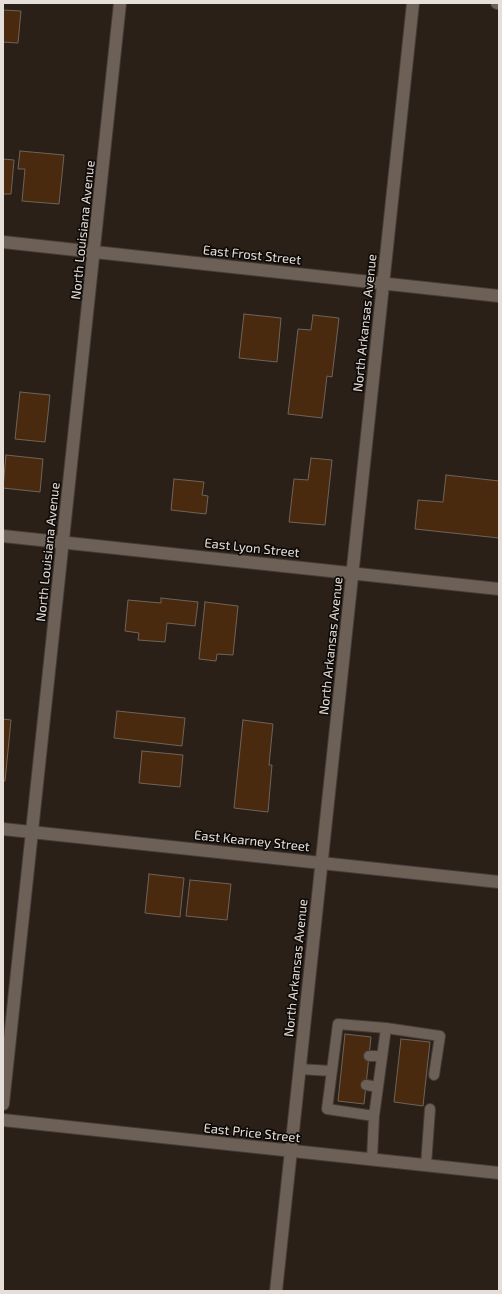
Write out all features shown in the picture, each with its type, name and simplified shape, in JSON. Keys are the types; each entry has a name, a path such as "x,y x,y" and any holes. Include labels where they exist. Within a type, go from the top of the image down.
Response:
{"street":[{"name":"North Louisiana Avenue","path":"3,1104 120,3"},
{"name":"North Arkansas Avenue","path":"276,1291 413,3"},
{"name":"East Frost Street","path":"3,242 499,296"},
{"name":"East Lyon Street","path":"3,536 499,589"},
{"name":"East Kearney Street","path":"3,829 499,882"},
{"name":"East Price Street","path":"3,1120 499,1173"}],"lane":[{"path":"374,1116 327,1109 339,1053 338,1024 386,1028 440,1036 434,1075"},
{"path":"372,1159 374,1116 386,1028"},
{"path":"369,1056 382,1056"},
{"path":"299,1069 334,1077"},
{"path":"366,1085 378,1087"},
{"path":"426,1165 430,1109"}],"building":[{"path":"3,10 21,11 18,43 3,42"},
{"path":"20,151 64,155 59,204 22,201 25,169 18,169"},
{"path":"3,159 14,160 11,194 3,194"},
{"path":"244,314 281,318 277,362 239,358"},
{"path":"313,315 339,318 332,377 327,376 322,418 288,414 298,329 311,330"},
{"path":"20,392 50,395 45,442 15,439"},
{"path":"6,455 43,459 40,492 3,488"},
{"path":"311,458 332,460 325,525 289,522 294,479 308,480"},
{"path":"446,475 499,481 499,538 415,529 418,500 443,502"},
{"path":"174,479 204,482 202,495 208,496 206,514 171,510"},
{"path":"161,598 198,602 195,626 167,623 165,642 138,640 139,633 125,631 128,600 161,603"},
{"path":"205,602 238,606 233,655 217,654 216,661 199,659"},
{"path":"117,711 185,718 182,746 114,738"},
{"path":"3,719 11,720 5,781 3,781"},
{"path":"243,720 273,724 269,765 272,765 268,812 234,808"},
{"path":"142,751 183,755 180,787 139,783"},
{"path":"149,874 184,878 180,917 145,913"},
{"path":"190,880 231,884 227,920 186,916"},
{"path":"345,1034 371,1037 364,1104 338,1101"},
{"path":"401,1039 430,1042 423,1106 394,1102"}]}
